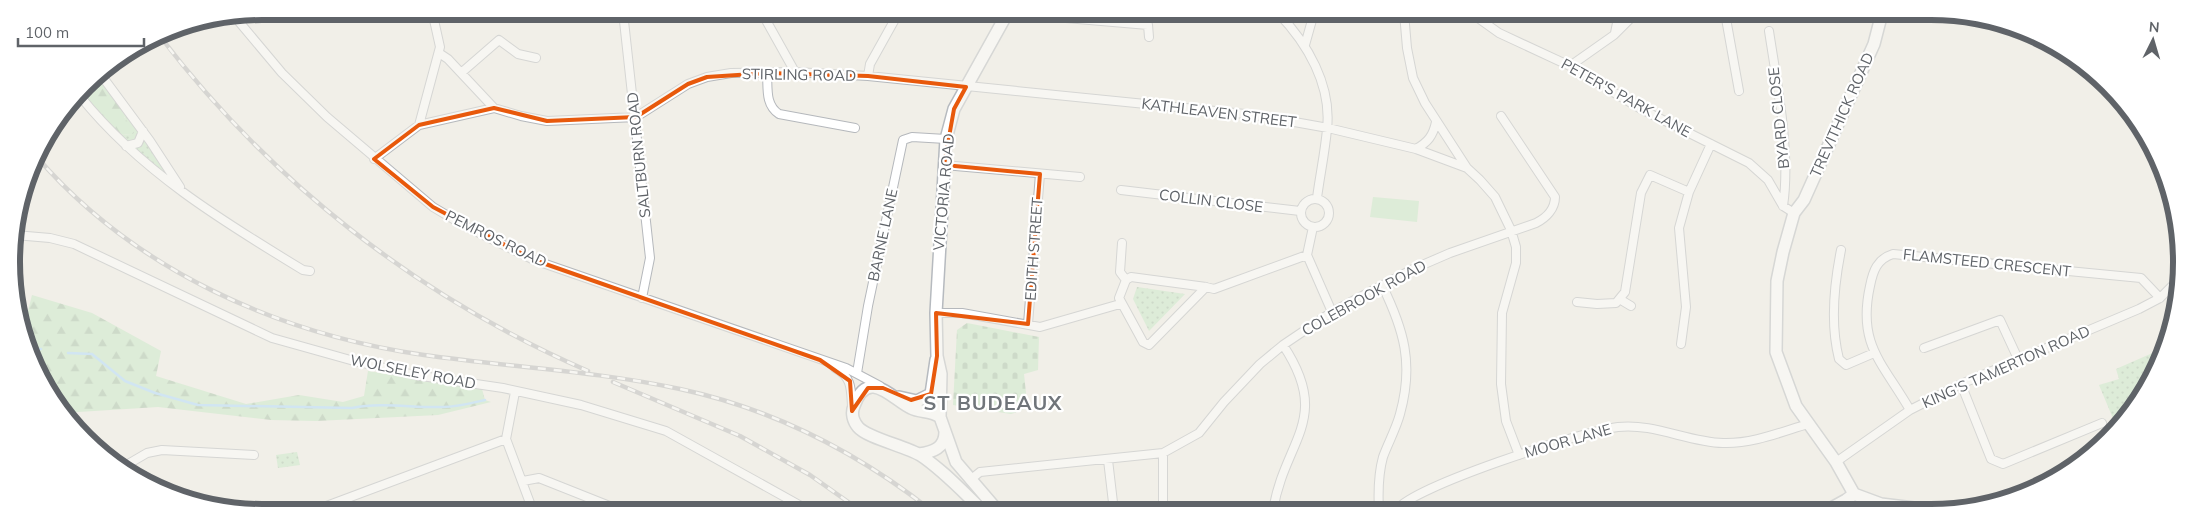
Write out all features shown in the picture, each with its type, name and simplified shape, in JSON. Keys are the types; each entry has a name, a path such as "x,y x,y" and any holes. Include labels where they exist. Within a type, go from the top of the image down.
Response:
{"street":[{"path":"419,125 440,48 434,20"},
{"name":"SALTBURN ROAD","path":"624,20 650,258 642,298"},
{"path":"766,20 795,72"},
{"path":"868,76 870,64 895,20"},
{"name":"VICTORIA ROAD","path":"895,396 917,401 931,394 937,356 936,313 946,139 954,109 1004,20"},
{"path":"1090,20 1148,25 1149,37"},
{"path":"1285,20 1305,45 1324,89 1328,128 1317,198"},
{"path":"1305,45 1312,20"},
{"path":"1405,20 1407,48 1413,78 1436,122 1466,168 1480,180 1494,197 1511,230 1516,247 1516,263 1502,313 1501,384 1504,413 1519,455"},
{"name":"PETER'S PARK LANE","path":"1480,20 1499,34 1570,66 1641,109 1758,170 1768,180 1783,206 1794,213"},
{"path":"1614,35 1617,20"},
{"path":"1570,66 1614,35 1629,20"},
{"path":"1726,20 1739,91"},
{"name":"TREVITHICK ROAD","path":"1854,494 1836,462 1796,406 1776,352 1777,281 1794,213 1804,200 1874,44 1880,20"},
{"name":"PEMROS ROAD","path":"239,21 282,73 327,117 374,159 433,207 481,234 534,260 857,373 883,388 909,407 931,411 940,417"},
{"name":"BYARD CLOSE","path":"1769,31 1782,129 1785,192 1783,206"},
{"path":"461,73 499,40 518,54 536,58"},
{"path":"439,53 448,59 494,108"},
{"name":"STIRLING ROAD","path":"636,117 688,84 707,77 731,74 795,72 868,76 966,88"},
{"path":"767,73 769,100 772,109 779,114 851,125"},
{"path":"104,79 143,131 183,192"},
{"name":"KATHLEAVEN STREET","path":"966,88 1255,116 1328,128 1416,149 1466,168"},
{"path":"83,99 126,146 183,192 258,243 303,270 310,271"},
{"path":"374,159 419,125 494,108 521,116 547,120 636,117"},
{"name":"COLEBROOK ROAD","path":"970,480 980,472 1163,453 1199,433 1238,386 1283,345 1332,312 1450,252 1536,223 1545,218 1555,202 1555,197 1501,116"},
{"path":"1416,149 1426,143 1433,134 1436,122"},
{"path":"126,146 138,143 143,131"},
{"name":"BARNE LANE","path":"857,373 868,306 903,140 912,138 946,139"},
{"path":"1681,344 1686,307 1679,228 1689,192 1711,144"},
{"path":"944,165 1080,176"},
{"name":"EDITH STREET","path":"1028,324 1040,174"},
{"path":"1621,300 1625,292 1641,193 1650,175 1689,192"},
{"name":"COLLIN CLOSE","path":"1121,190 1300,211"},
{"path":"1317,198 1325,203 1329,217 1323,225 1313,227 1305,224 1300,211 1307,200 1317,198"},
{"path":"1313,227 1307,255 1332,312"},
{"name":"WOLSELEY ROAD","path":"22,236 50,238 74,244 272,338 354,362 590,407 666,431 797,504"},
{"path":"1122,243 1120,272 1126,280"},
{"path":"1841,250 1834,308 1834,339 1838,359 1846,365 1874,353"},
{"name":"FLAMSTEED CRESCENT","path":"1910,410 1874,353 1868,337 1866,319 1873,274 1879,262 1893,254 2141,278 2160,298"},
{"path":"1206,287 1149,345 1142,342 1120,304 1119,298 1126,280 1131,277 1206,287 1214,289 1307,255"},
{"path":"1379,504 1379,478 1383,458 1400,415 1406,372 1406,348 1400,321 1382,285"},
{"name":"KING'S TAMERTON ROAD","path":"1836,462 1910,410 1960,384 2019,361 2160,298 2172,286"},
{"path":"1577,302 1607,304 1621,300 1631,306"},
{"path":"936,313 962,313 1040,327 1120,304"},
{"path":"1924,348 2000,320 2019,361"},
{"path":"1274,504 1278,482 1303,430 1304,414 1305,395 1301,377 1283,345"},
{"name":"VICTORIA ROAD","path":"937,356 941,374 940,417 945,430"},
{"name":"PEMROS ROAD","path":"820,360 841,371 850,381 853,418 859,429 918,454"},
{"path":"1960,384 1991,459 2003,464 2102,423"},
{"path":"852,411 862,392 868,388 883,388"},
{"path":"515,392 506,439 531,504"},
{"name":"MOOR LANE","path":"1404,504 1415,495 1519,455 1565,439 1619,426 1661,430 1722,443 1746,442 1808,424"},
{"path":"918,454 938,448 944,442 945,430"},
{"path":"945,430 956,462 990,504"},
{"path":"332,504 506,439"},
{"path":"129,464 147,453 162,450 254,455"},
{"path":"1163,453 1163,504"},
{"path":"918,454 935,466 976,504"},
{"path":"1108,460 1113,504"},
{"path":"523,481 539,478 604,504"},
{"path":"1839,504 1854,494 1881,504"}],"highlighted area":[{"path":"767,73 868,76 966,87 954,109 944,165 1040,174 1028,324 936,313 937,356 931,394 911,400 883,388 868,388 852,411 850,381 820,360 534,260 433,207 374,159 419,125 494,108 547,121 636,117 688,84 707,77"}],"green space":[{"path":"102,80 129,112 124,117 134,131 132,134 120,135 83,100"},
{"path":"129,112 183,192 120,135 132,134 124,116"},
{"path":"1373,197 1419,201 1417,222 1370,217"},
{"path":"1137,287 1185,294 1149,331 1133,299"},
{"path":"32,295 92,313 161,351 156,376 246,404 299,395 343,402 364,396 368,371 482,389 485,400 491,402 438,415 316,421 271,420 158,407 73,412 52,383 38,355 26,317"},
{"path":"967,323 1039,337 1038,370 1024,374 1027,403 1025,409 1011,414 953,405 957,330"},
{"path":"2156,351 2141,383 2114,421 2099,385 2119,379 2116,369"},
{"path":"297,452 300,465 278,468 276,455"}],"waterway":[{"path":"36,350 41,349"},
{"path":"68,353 92,354 125,381 155,393 198,405 352,408 386,405 443,407 459,406 485,400"}],"railway":[{"path":"164,41 203,89 249,139 299,186 352,230 407,271 465,308 525,341 588,371"},
{"path":"42,162 75,196 117,232 163,264 212,290 263,313 316,331 369,345 424,355 617,378 680,389 714,398 748,408 813,435 874,470 922,504"},
{"path":"613,382 740,436 810,475 851,504"}],"district":[{"name":"ST BUDEAUX","path":"993,403"}]}
